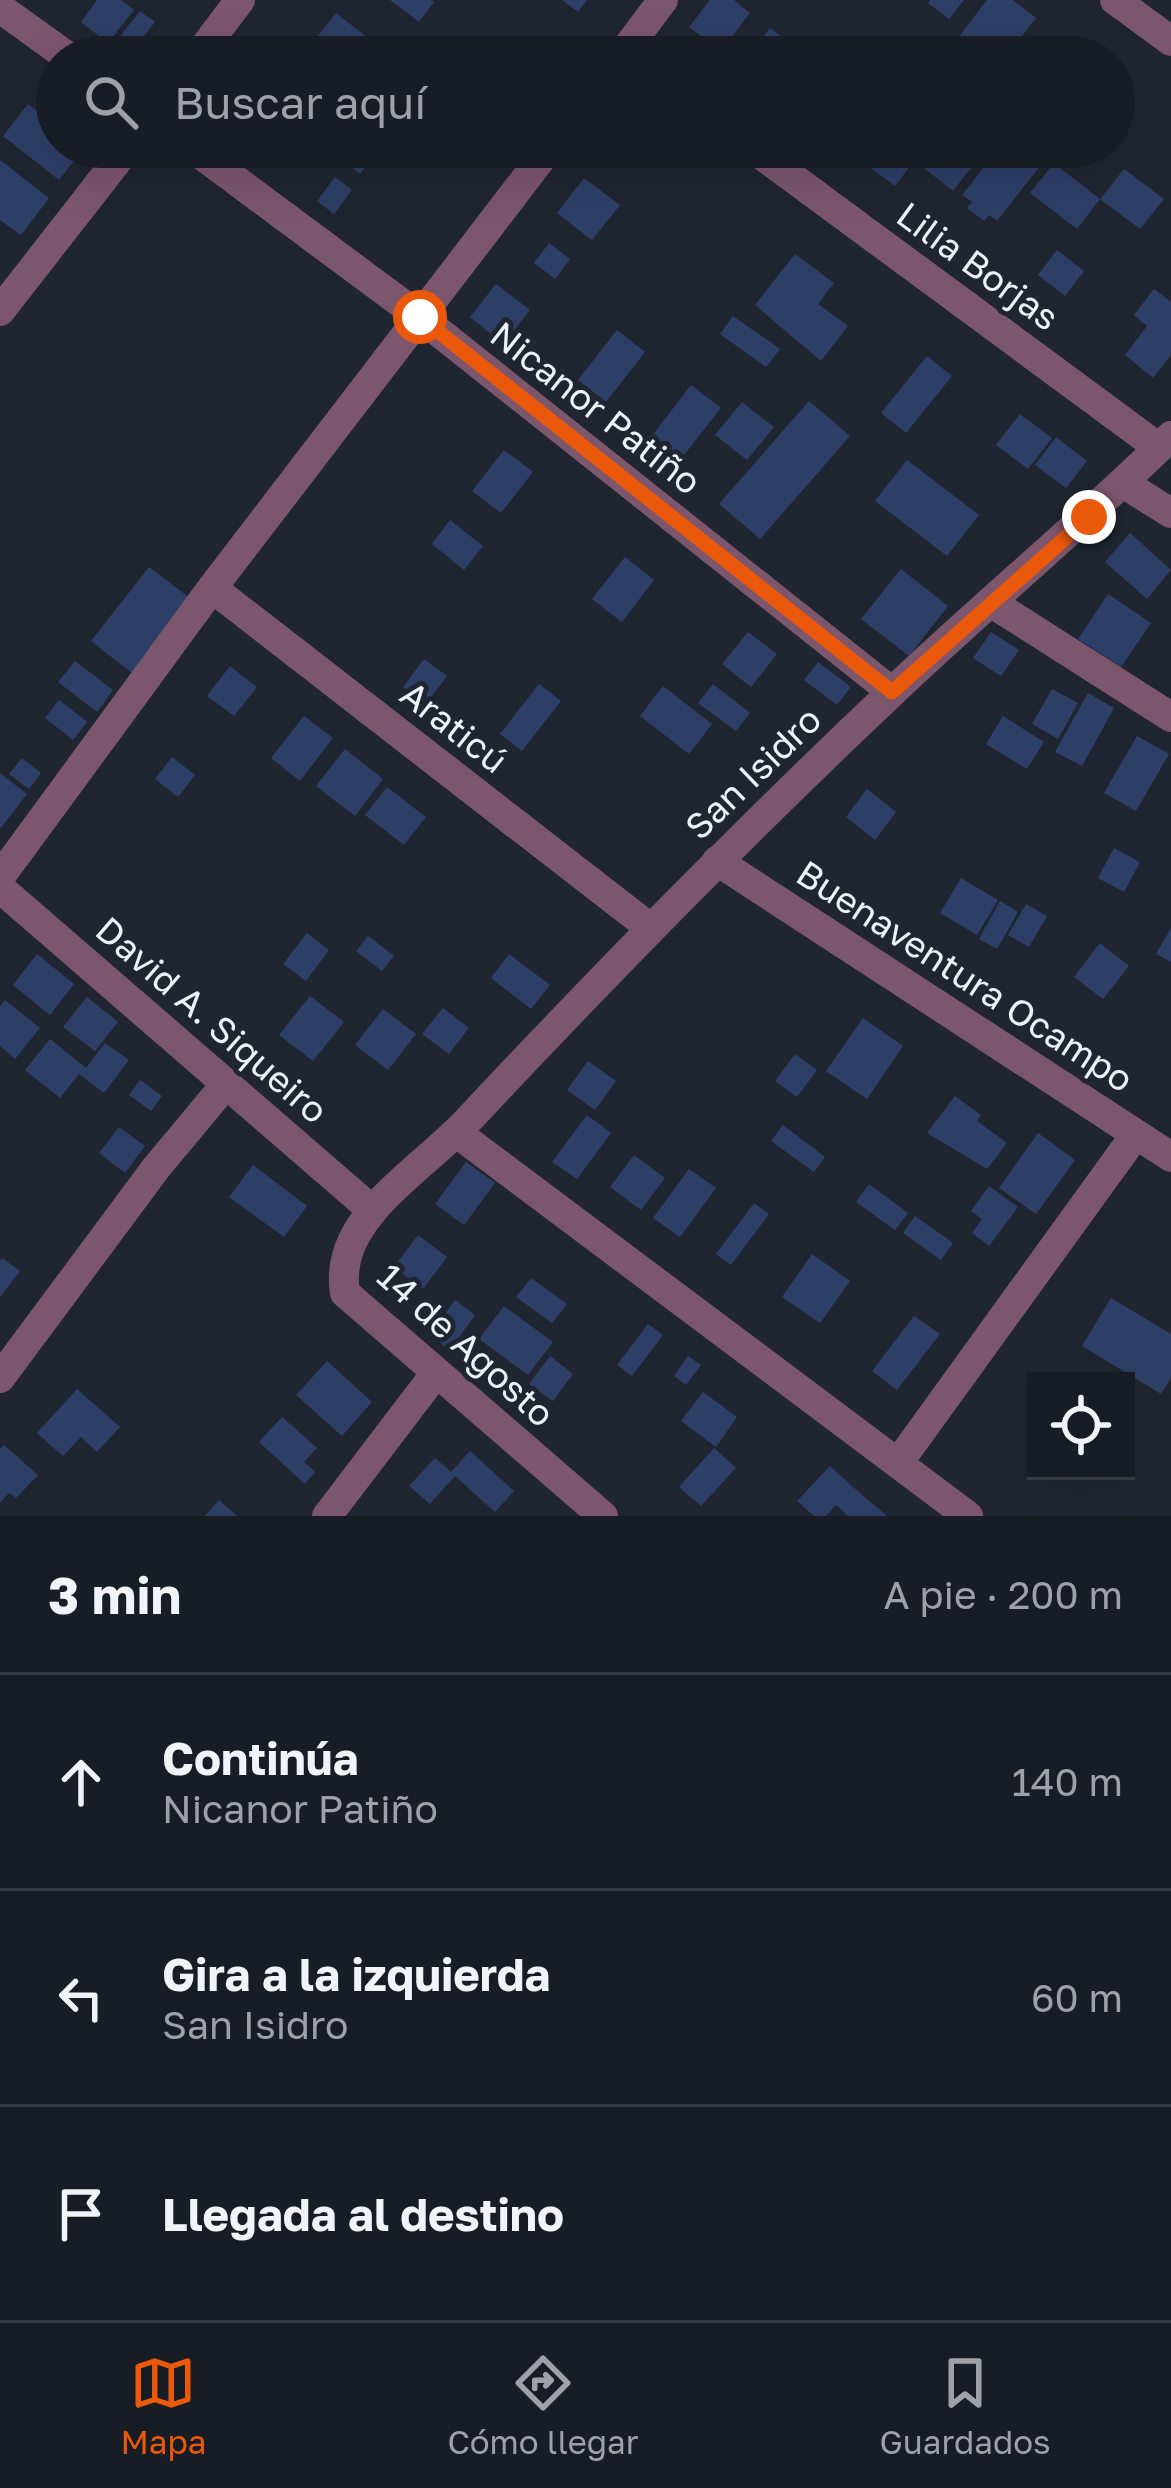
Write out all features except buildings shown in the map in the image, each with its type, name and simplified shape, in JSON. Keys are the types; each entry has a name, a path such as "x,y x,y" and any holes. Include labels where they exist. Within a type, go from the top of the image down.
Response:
{"street":[{"path":"213,36 240,0"},
{"path":"638,36 663,0"},
{"path":"1115,0 1171,41"},
{"path":"0,8 39,36"},
{"path":"0,311 112,168"},
{"name":"Nicanor Patiño","path":"219,168 420,317 892,692"},
{"path":"0,878 212,588 534,168"},
{"name":"Lilia Borjas","path":"780,168 1165,442"},
{"name":"San Isidro","path":"372,1210 457,1132 717,861 892,692 1165,442"},
{"path":"1123,483 1171,513"},
{"name":"Araticú","path":"212,588 649,927"},
{"path":"992,603 1171,717"},
{"name":"Buenaventura Ocampo","path":"717,861 1171,1156"},
{"name":"David A. Siqueiro","path":"0,888 372,1210"},
{"path":"0,1378 156,1168 226,1084"},
{"path":"457,1132 968,1516"},
{"path":"898,1463 1136,1134"},
{"name":"14 de Agosto","path":"372,1210 341,1268 344,1293 603,1516"},
{"path":"327,1516 436,1373"}],"route":[{"path":"420,317 892,692 1089,517"}]}
